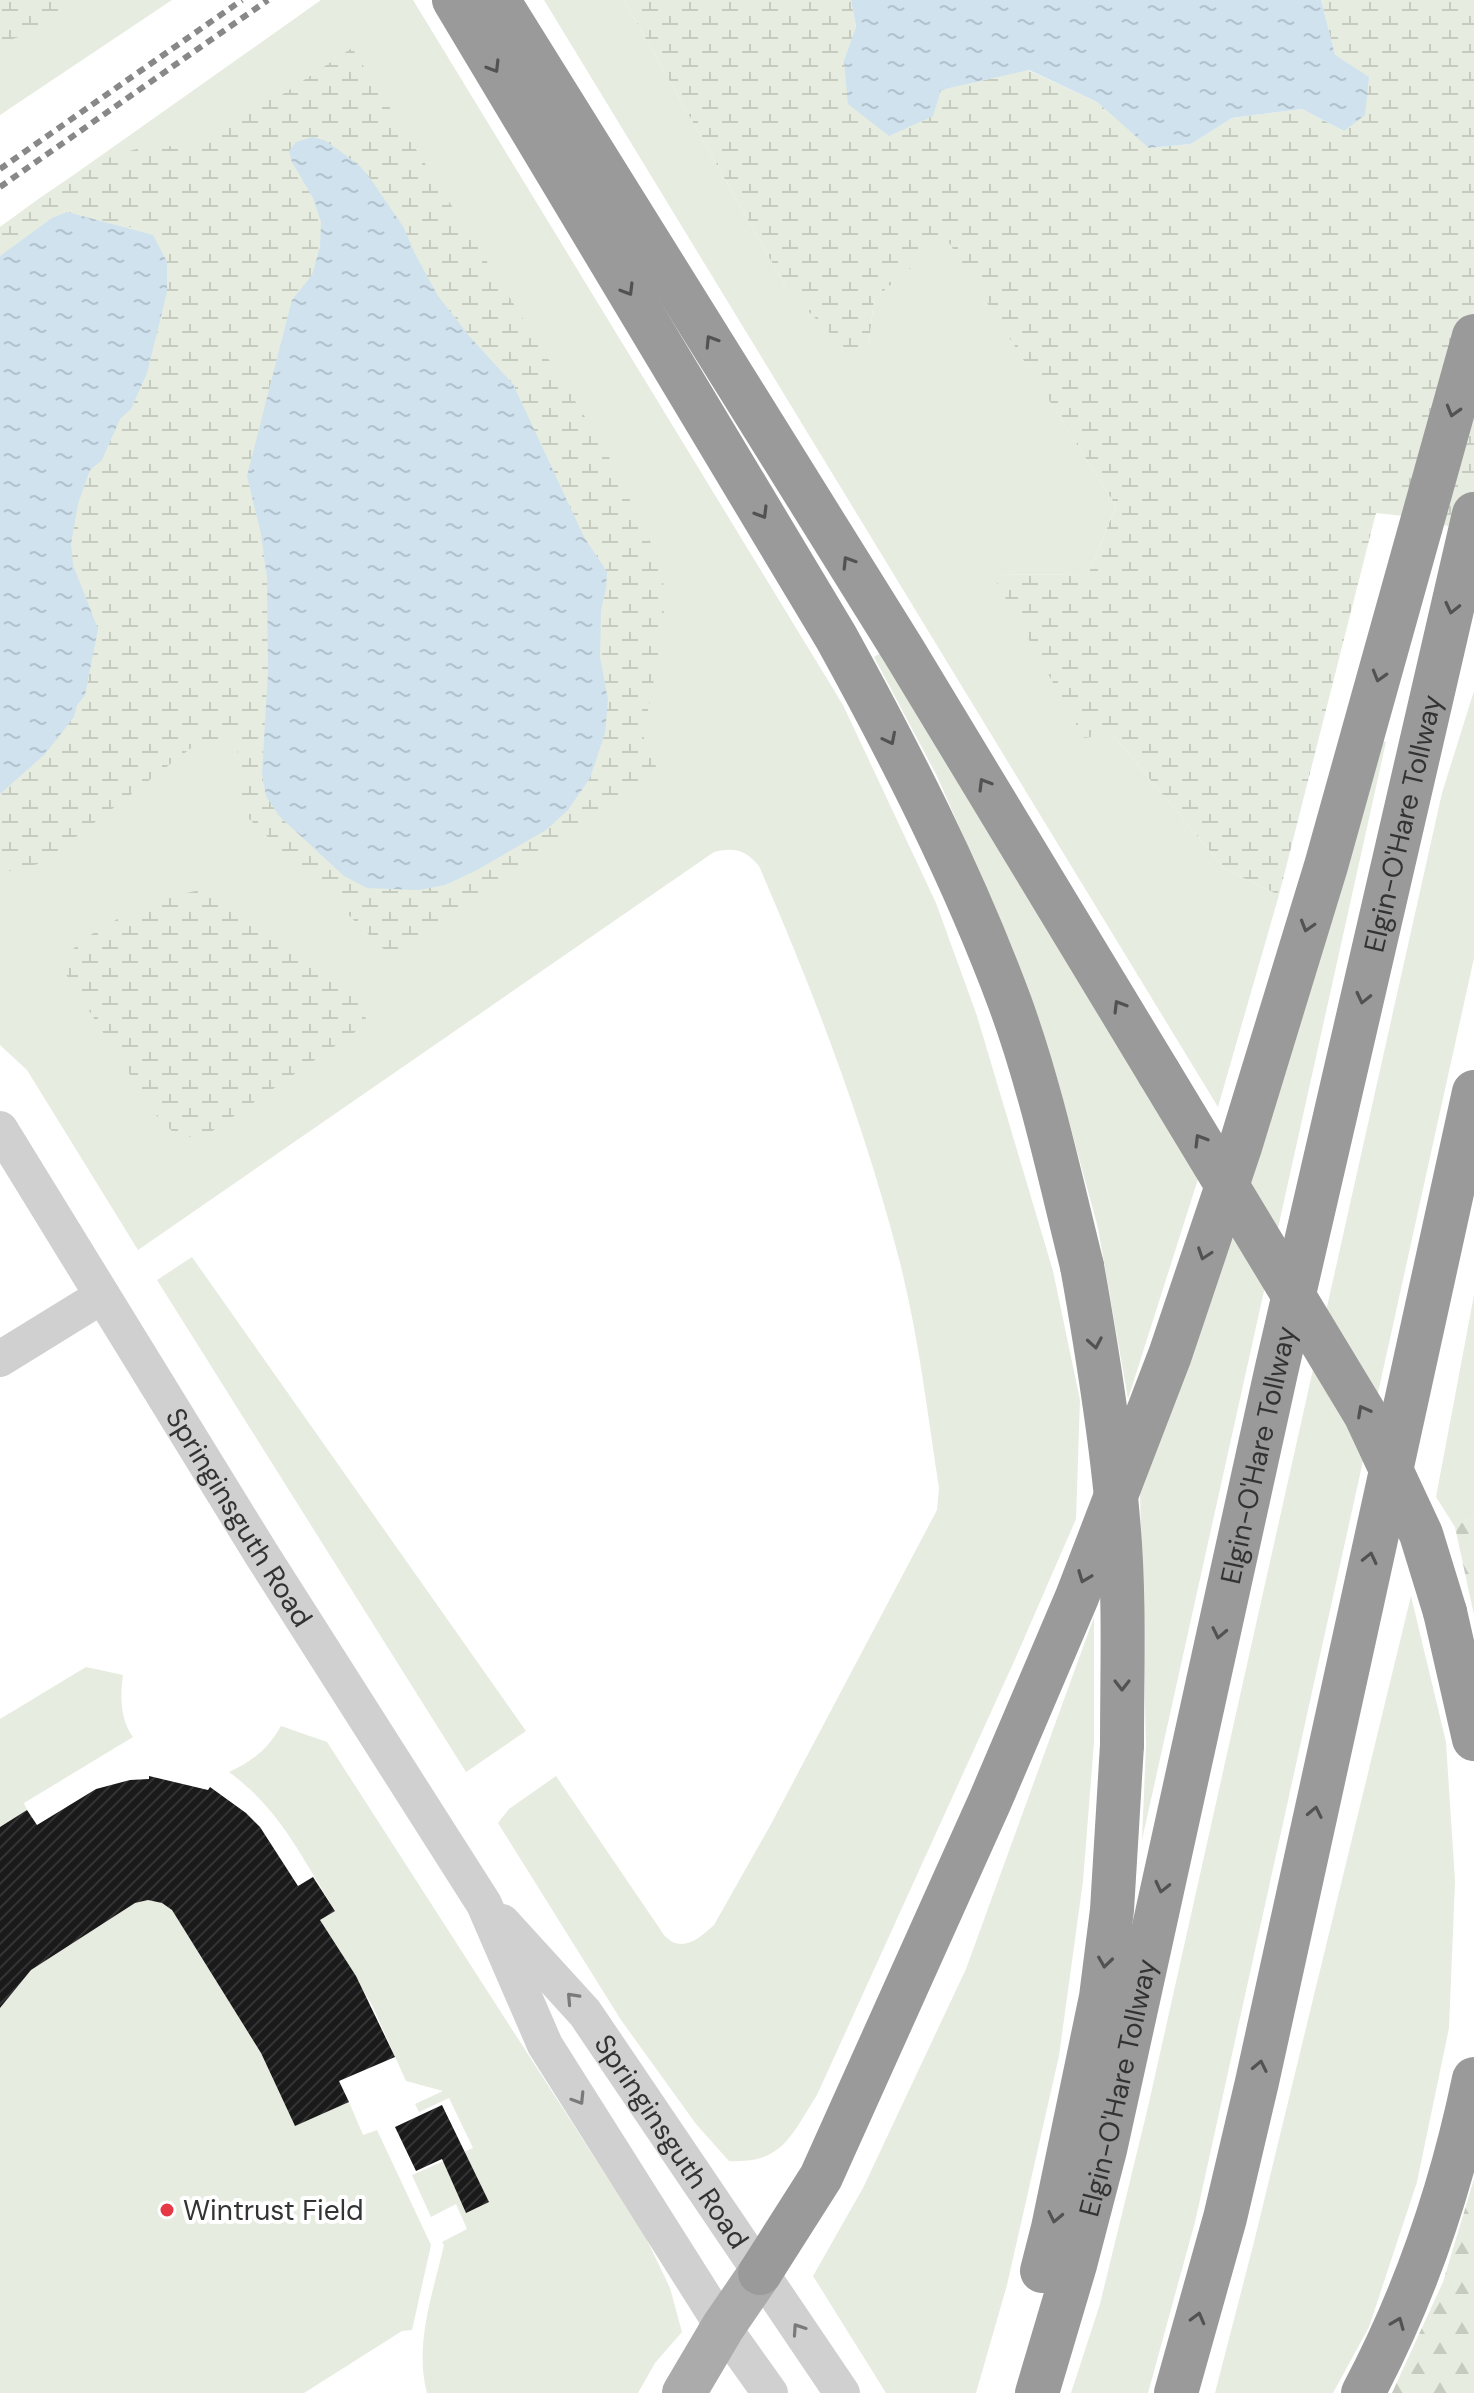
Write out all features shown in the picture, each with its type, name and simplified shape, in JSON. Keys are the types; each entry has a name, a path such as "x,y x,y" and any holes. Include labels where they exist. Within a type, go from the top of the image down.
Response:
{"highway":[{"path":"454,0 836,637 957,871 1011,1005 1049,1133 1082,1266 1098,1358 1119,1521 1122,1745 1112,1910 1101,1997 1053,2228 1008,2393"},
{"path":"498,0 903,650 1365,1414 1421,1534 1445,1612 1474,1739"},
{"path":"760,2273 821,2177 983,1816 1077,1597 1170,1355 1240,1147 1326,866 1474,336"},
{"name":"Elgin-O'Hare Tollway","path":"1037,2393 1105,2150 1276,1372 1472,523"},
{"path":"1176,2393 1225,2218 1257,2082 1474,1092"},
{"path":"1363,2393 1390,2341 1431,2244 1474,2079"}],"main road":[{"path":"684,2393 760,2273"}],"street":[{"name":"Springinsguth Road","path":"0,1129 262,1555 484,1904 545,2045 723,2327 770,2393"},
{"path":"0,1359 102,1296"},
{"name":"Springinsguth Road","path":"484,1904 585,2013 842,2393"}],"green space":[{"path":"0,0 172,0 0,115"},
{"path":"0,0 82,0 47,28 0,43"},
{"path":"321,0 413,0 843,705 936,903 977,1016 1053,1271 1080,1400 1076,1519 817,2095 784,2144 762,2158 729,2161 696,2124 621,2020 498,1823 509,1809 556,1776 664,1935 670,1941 683,1944 702,1935 714,1925 770,1826 937,1510 939,1488 917,1342 884,1206 836,1058 759,866 739,851 714,852 138,1250 27,1070 0,1045 0,227"},
{"path":"544,0 624,0 788,291 869,343 874,299 946,237 1116,506 1088,575 993,574 1112,734 1225,869 1279,895 1218,1107"},
{"path":"624,0 851,0 856,28 844,60 940,90 1028,70 1097,102 1150,148 1191,144 1232,118 1302,109 1344,131 1335,56 1321,0 1474,0 1474,532 1376,513 1279,895 1225,869 1112,734 1084,738 992,574 1088,575 1116,506 946,238 874,299 869,343 852,355 788,291"},
{"path":"352,48 604,447 663,568 664,628 643,736 658,771 394,959 241,811 237,743 195,745 42,863 0,873 0,794 73,718 77,705 85,695 98,629 73,565 71,544 78,504 90,470 102,460 120,419 131,408 147,373 167,292 167,262 153,235 143,230 67,212 52,218 0,256 0,227 55,187 96,164 138,149 160,146 197,152 221,135 245,108 280,96","holes":["344,155 358,165 391,208 438,296 513,384 584,537 607,572 601,610 600,657 608,700 546,830 477,870 445,885 419,890 367,888 266,796 262,774 268,672 267,578 261,534 247,476 292,300 312,275 320,247 321,222 313,198 292,162"]},
{"path":"884,651 1198,1179 1128,1399 1098,1228 1057,1077 1013,950 937,776 874,657"},
{"path":"1474,691 1474,958 1195,2222 1148,2393 1071,2393 1100,2304 1148,2107 1442,793"},
{"path":"1380,740 1386,742 1142,1840 1146,1745 1140,1492"},
{"path":"200,890 256,916 363,1003 366,1020 355,1032 205,1136 178,1137 155,1114 58,962 87,937 146,902"},
{"path":"192,1257 526,1731 466,1772 157,1280"},
{"path":"1474,1295 1474,1516 1455,1527 1436,1497"},
{"path":"1474,1516 1474,1615 1455,1527"},
{"path":"1411,1596 1446,1742 1455,1881 1449,2028 1417,2182 1369,2327 1333,2393 1215,2393 1255,2238"},
{"path":"1094,1617 1094,1742 1083,1881 1059,2056 1007,2285 976,2393 886,2393 813,2276 863,2188 966,1969"},
{"path":"86,1667 123,1675 122,1707 133,1737 24,1803 27,1810 0,1827 0,1719"},
{"path":"281,1726 327,1742 645,2236 670,2288 682,2332 655,2363 638,2393 427,2393 424,2337 444,2245 442,2242 467,2229 456,2204 431,2217 412,2175 473,2148 449,2098 419,2112 415,2104 443,2091 406,2081 372,2005 320,1920 335,1910 276,1818 229,1772 259,1754"},
{"name":"Wintrust Field","path":"148,1900 162,1903 172,1910 261,2053 295,2126 349,2102 363,2135 377,2130 431,2245 412,2330 402,2331 304,2393 0,2393 0,2008 31,1970 135,1903"},
{"path":"1474,2179 1474,2393 1392,2393 1443,2282"}],"water":[{"path":"851,0 1321,0 1335,55 1369,77 1365,115 1344,131 1302,109 1232,118 1191,144 1149,148 1097,102 1029,70 941,90 933,116 889,136 848,104 844,60 856,27"},
{"path":"313,137 326,141 359,165 370,178 404,228 438,296 513,384 584,537 607,572 601,610 600,657 608,700 605,733 590,778 568,810 546,830 477,870 445,885 419,890 367,888 344,876 279,816 266,796 262,774 268,672 267,578 261,534 247,476 292,300 312,275 320,247 321,222 313,198 289,151 296,142"},
{"path":"67,212 153,235 167,262 167,292 147,373 131,409 120,419 102,460 90,470 78,504 71,544 73,565 98,629 85,695 77,705 74,717 45,754 0,794 0,256 52,218"}],"building":[{"path":"149,1776 208,1790 210,1787 246,1813 260,1827 298,1886 313,1877 335,1911 320,1920 356,1976 395,2057 339,2081 349,2102 295,2126 261,2053 172,1910 162,1903 148,1900 135,1903 31,1970 0,2008 0,1827 27,1810 37,1825 96,1789 130,1780 149,1779"},
{"path":"442,2105 489,2202 466,2213 442,2159 416,2171 395,2127"}],"railway":[{"path":"0,169 242,0"},
{"path":"0,187 268,0"}],"place":[{"name":"Wintrust Field","path":"167,2210"}]}
